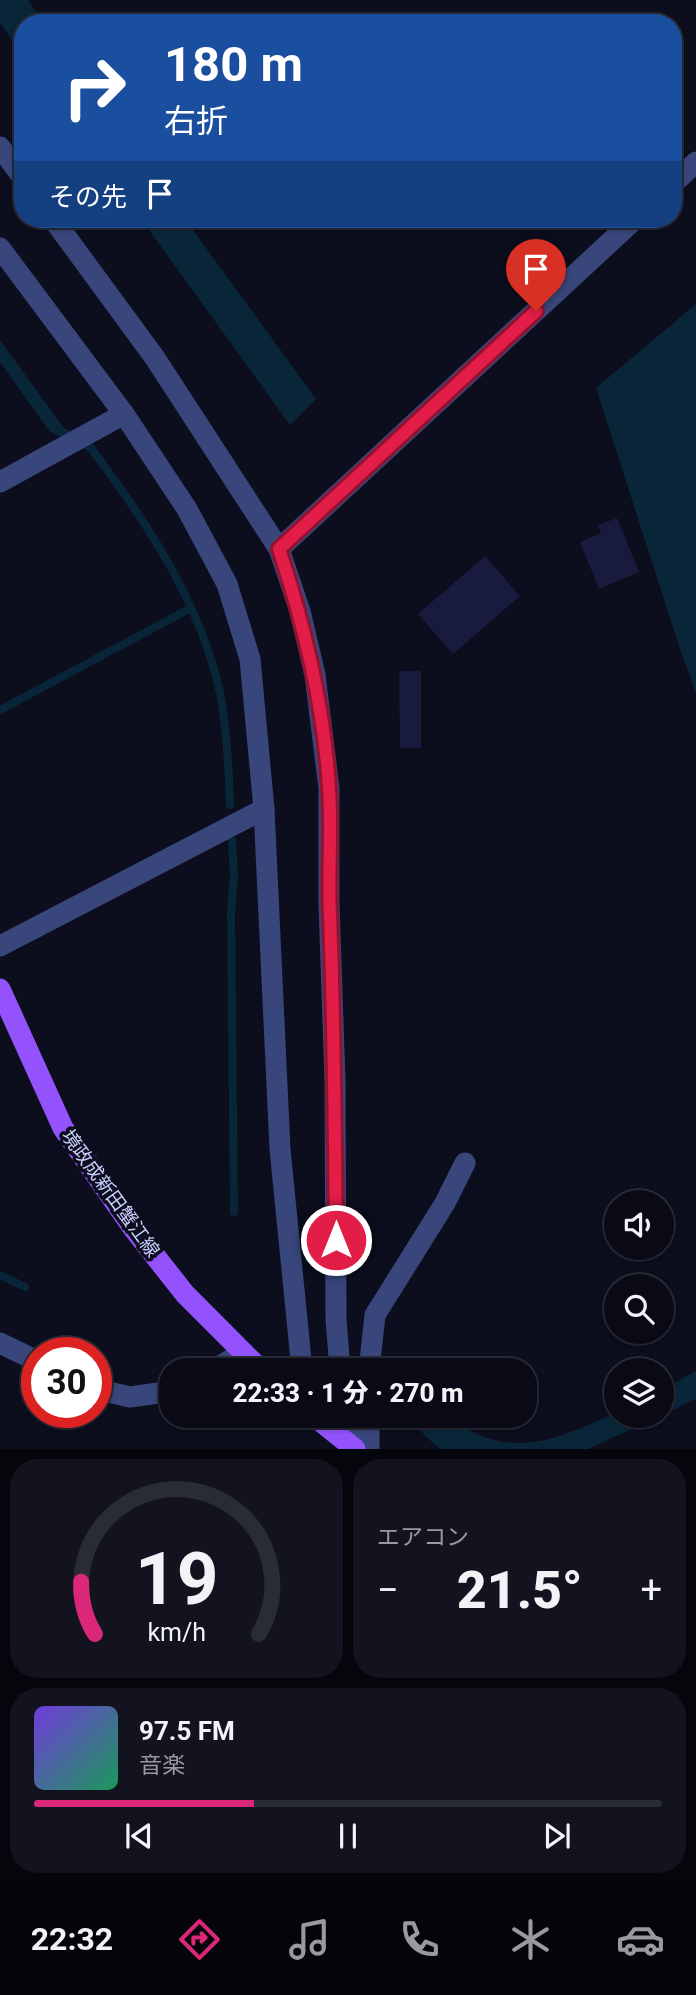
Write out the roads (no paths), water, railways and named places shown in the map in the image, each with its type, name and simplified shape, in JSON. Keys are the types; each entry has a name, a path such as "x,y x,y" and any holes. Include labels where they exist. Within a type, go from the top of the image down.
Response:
{"main road":[{"name":"境政成新田蟹江線","path":"0,989 63,1128 133,1228 185,1294 248,1358"},
{"path":"329,1428 355,1449"}],"street":[{"path":"0,147 14,166"},
{"path":"682,175 696,162"},
{"path":"60,228 155,358 279,549 300,611 315,675 329,788 339,1358"},
{"path":"279,549 625,228"},
{"path":"0,248 124,414 187,509 227,584 250,659 264,809 280,1149 301,1358"},
{"path":"0,482 124,414"},
{"path":"0,946 264,809"},
{"path":"370,1358 375,1315 445,1203 465,1163"},
{"path":"0,1343 21,1353"},
{"path":"233,1358 242,1353"},
{"path":"112,1393 130,1396 159,1393"},
{"path":"356,1428 367,1449"},
{"path":"367,1449 368,1428"}],"water":[{"path":"0,0 28,0 38,14 14,14 14,42 0,23"},
{"path":"148,228 192,228 316,399 290,425"},
{"path":"696,304 696,693 596,388"},
{"path":"0,340 63,427 95,446 89,450 50,432 0,362"},
{"path":"696,1371 696,1399 674,1409 674,1383"},
{"path":"604,1418 604,1428 634,1428 588,1449 440,1449 419,1428 464,1428 486,1438 514,1443 544,1440"}],"waterway":[{"path":"84,444 91,448 151,534 199,626 220,693 230,805"},
{"path":"0,710 191,608"},
{"path":"232,841 234,1212"},
{"path":"0,1275 25,1287"}]}
